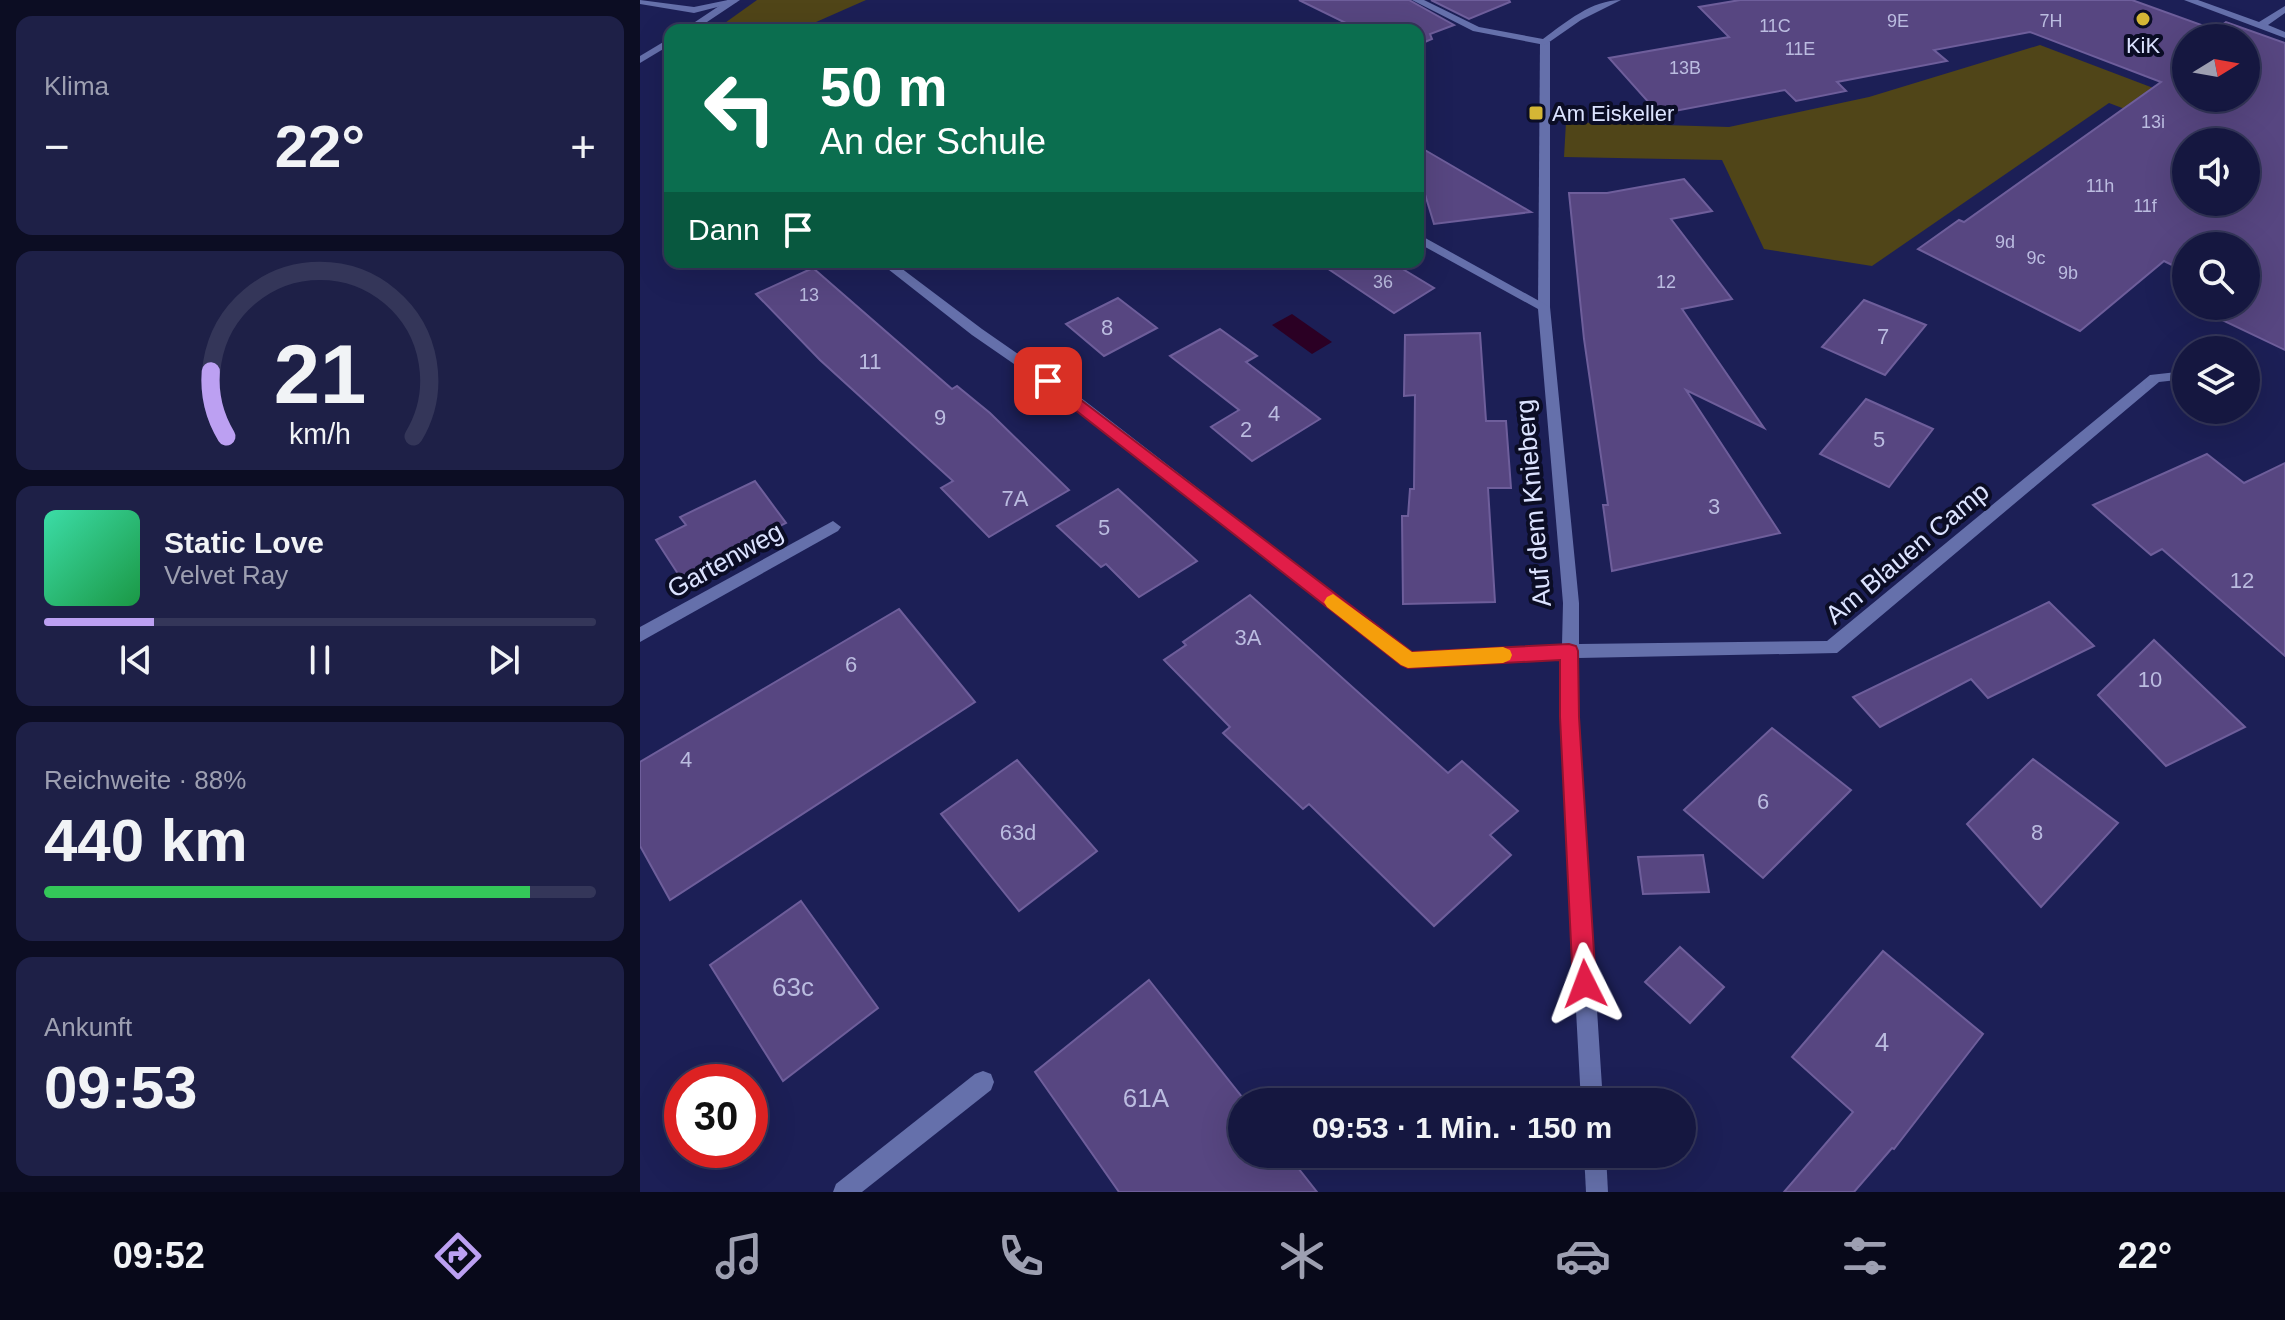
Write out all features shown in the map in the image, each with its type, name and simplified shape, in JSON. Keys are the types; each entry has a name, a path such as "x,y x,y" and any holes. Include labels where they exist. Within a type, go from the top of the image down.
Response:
{"street":[{"path":"1417,0 1476,29 1545,42 1578,18 1616,0"},
{"path":"2189,0 2255,24"},
{"path":"640,1 694,10 733,1"},
{"path":"697,24 733,1"},
{"path":"2260,26 2285,9"},
{"path":"2260,26 2285,35"},
{"name":"Auf dem Knieberg","path":"1545,42 1544,307 1571,603 1569,717 1591,1088"},
{"path":"640,60 664,45"},
{"path":"1424,241 1544,307"},
{"name":"Am Blauen Camp","path":"893,268 977,332 1071,397 1408,660 1569,651 1831,648 2155,378 2172,376"},
{"name":"Gartenweg","path":"640,635 833,527"},
{"path":"844,1192 983,1082"},
{"path":"1596,1168 1597,1192"}],"shaded area":[{"path":"757,0 866,0 812,24 723,24"},
{"path":"2040,45 2172,95 2172,112 2217,112 2259,128 2175,128 2109,103 1872,266 1764,249 1722,160 1564,157 1566,122 1729,127 1869,97"},
{"path":"2260,129 2285,138 2260,139"},
{"path":"1292,314 1332,342 1312,354 1272,325"}],"building":[{"path":"1299,0 1409,0 1454,25 1430,34 1432,39 1424,42 1424,24 1348,24"},
{"path":"1431,0 1509,0 1510,2 1469,19"},
{"path":"1740,0 2132,0 2198,24 2172,24 2172,112 2260,112 2260,34 2285,43 2285,350 2222,320 2260,320 2260,232 2172,232 2172,265 2164,261 2080,331 1918,249 1959,220 1964,222 2161,82 2030,32 1934,50 1947,61 1837,82 1846,91 1796,101 1785,90 1659,114 1609,58 1729,37 1699,7"},
{"path":"1424,150 1531,212 1434,224 1424,191"},
{"path":"1684,179 1712,211 1671,219 1732,299 1682,309 1764,428 1686,390 1780,533 1612,571 1603,505 1608,505 1584,339 1569,193 1607,193"},
{"path":"813,268 952,389 957,386 990,413 1069,490 989,537 941,488 953,481 820,360 756,294"},
{"path":"1327,268 1401,268 1434,288 1394,313"},
{"path":"1118,298 1157,328 1104,356 1066,324"},
{"path":"1864,300 1926,325 1885,375 1822,347"},
{"path":"1220,329 1257,356 1246,362 1320,419 1252,461 1211,427 1239,410 1170,356"},
{"path":"1480,333 1486,421 1506,421 1511,488 1488,488 1495,602 1403,604 1402,516 1408,516 1410,489 1414,489 1415,395 1404,396 1405,335"},
{"path":"1866,399 1933,429 1889,487 1820,454"},
{"path":"2207,454 2244,483 2285,463 2285,656 2162,549 2151,555 2093,505"},
{"path":"755,481 786,523 680,577 656,540 686,525 680,517"},
{"path":"1118,489 1197,561 1139,597 1106,564 1101,567 1057,526"},
{"path":"1250,595 1448,773 1462,761 1518,811 1490,835 1511,855 1434,926 1309,804 1303,809 1223,733 1230,727 1164,660 1186,645 1183,642"},
{"path":"2049,602 2094,646 1988,698 1971,679 1880,727 1853,697"},
{"path":"899,609 975,702 670,900 640,846 640,762"},
{"path":"2154,640 2245,727 2166,766 2098,695"},
{"path":"1772,728 1851,790 1763,878 1684,810"},
{"path":"2033,759 2118,823 2041,907 1967,824"},
{"path":"1017,760 1097,851 1019,911 941,814"},
{"path":"1703,855 1709,892 1643,894 1638,857"},
{"path":"801,901 878,1008 783,1081 710,965"},
{"path":"1680,947 1724,987 1690,1023 1645,982"},
{"path":"1883,951 1983,1034 1894,1149 1854,1192 1784,1192 1853,1112 1792,1057"},
{"path":"1149,980 1235,1088 1228,1088 1228,1168 1298,1168 1317,1192 1119,1192 1035,1072"}],"slow traffic":[{"path":"1333,602 1408,660 1503,655"}],"place":[{"name":"KiK","path":"2143,19"},
{"name":"Am Eiskeller","path":"1536,113"}],"route":[{"path":"1048,381 1408,660 1569,651 1569,717 1585,984"}]}
